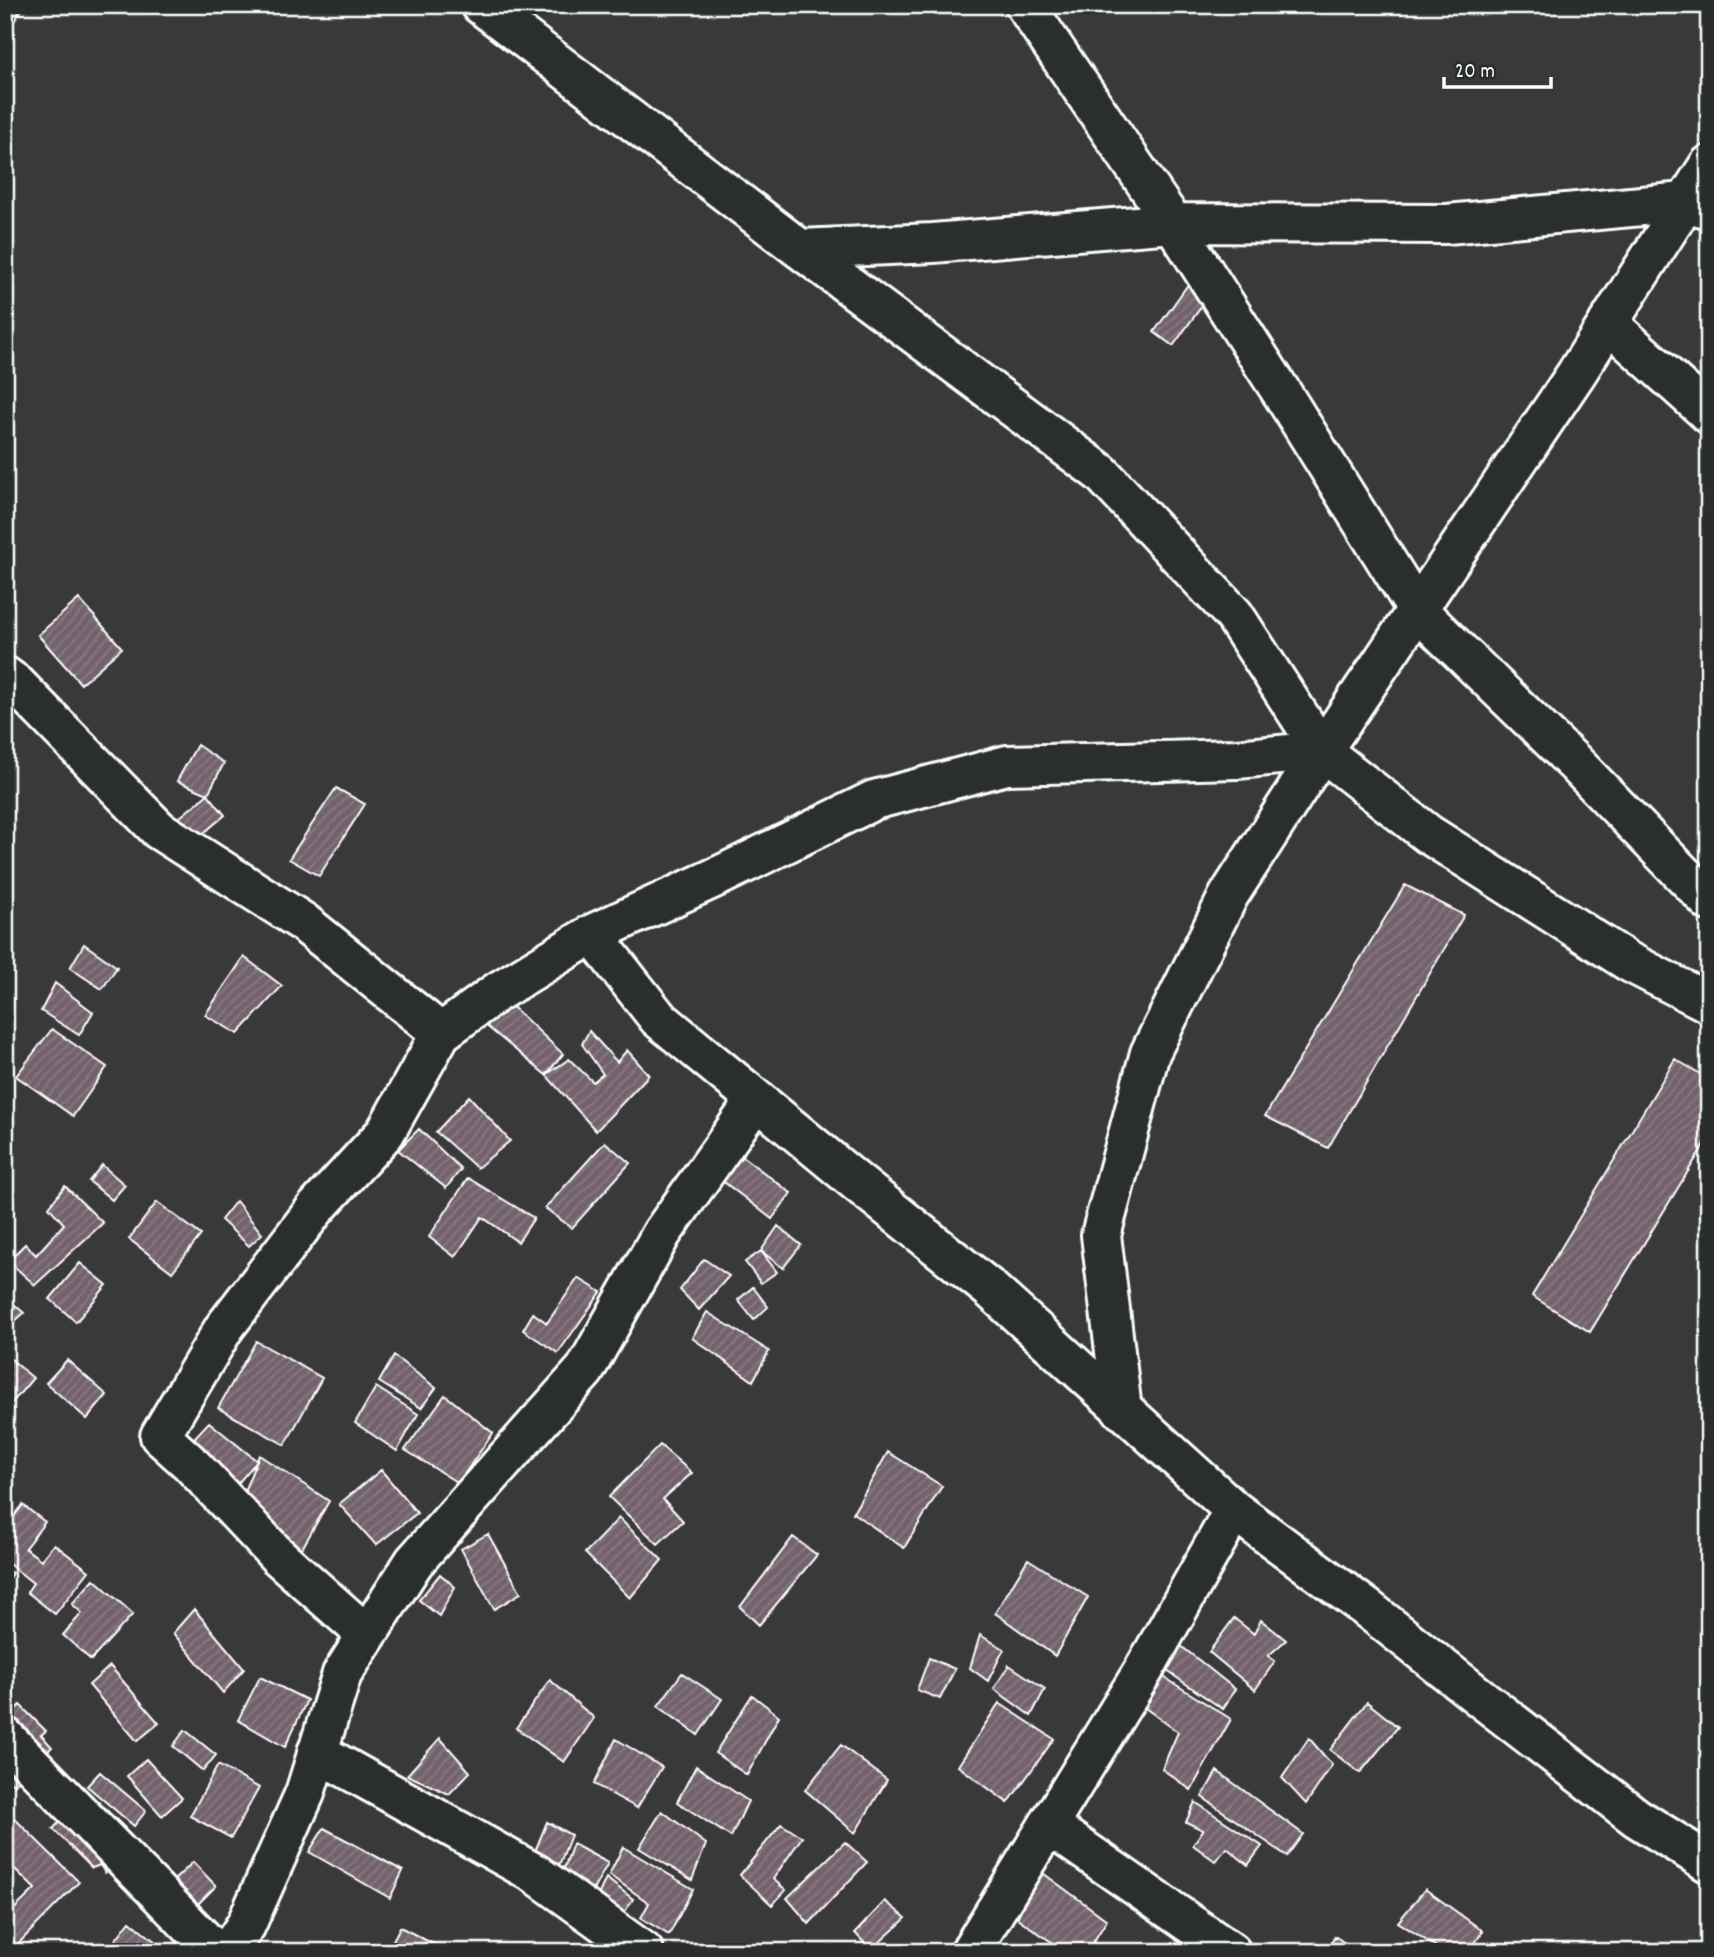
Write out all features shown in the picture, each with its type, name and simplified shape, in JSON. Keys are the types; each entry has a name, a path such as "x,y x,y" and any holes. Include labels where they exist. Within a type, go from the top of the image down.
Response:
{"street":[{"path":"481,5 800,249 1101,473 1234,615 1322,751 1428,834 1629,962 1709,1003"},
{"path":"1025,5 1172,223 1417,610 1576,763 1709,901"},
{"path":"1122,1410 1101,1235 1150,1052 1229,895 1608,323 1697,205 1709,165"},
{"path":"800,249 933,243 1172,223 1447,224 1697,205"},
{"path":"1608,323 1709,414"},
{"path":"5,676 16,684 159,830 303,922 441,1033"},
{"path":"367,1635 277,1555 190,1463 160,1436 224,1328 316,1208 385,1133 441,1033 497,992 592,934 874,800 1007,765 1237,759 1322,751"},
{"path":"592,934 658,1018 989,1288 1234,1510 1368,1609 1637,1818 1709,1863"},
{"path":"228,1952 246,1925 305,1794 342,1674 414,1562 584,1370 662,1233 756,1100"},
{"path":"971,1952 1145,1668 1234,1510"},
{"path":"5,1737 216,1952"},
{"path":"317,1752 536,1874 644,1952"},
{"path":"1048,1825 1230,1952"}],"building":[{"path":"5,5 25,5 5,34"},
{"path":"1192,279 1211,293 1173,346 1154,332"},
{"path":"79,599 122,648 81,684 38,635"},
{"path":"197,745 224,763 208,794 177,781"},
{"path":"336,788 365,804 319,876 289,859"},
{"path":"208,794 225,815 187,847 169,826"},
{"path":"1405,885 1464,915 1328,1148 1265,1116"},
{"path":"84,944 117,967 102,989 70,968"},
{"path":"244,957 282,986 238,1034 205,1015"},
{"path":"55,983 93,1012 79,1035 41,1011"},
{"path":"497,992 563,1054 546,1075 478,1019"},
{"path":"52,1029 107,1067 73,1116 16,1076"},
{"path":"589,1031 617,1062 627,1050 649,1075 596,1131 546,1075 569,1059 593,1082 603,1074 582,1044"},
{"path":"1675,1059 1709,1079 1709,1137 1590,1332 1532,1296"},
{"path":"469,1096 510,1141 477,1168 436,1132"},
{"path":"419,1129 461,1169 446,1188 398,1150"},
{"path":"605,1142 630,1163 572,1228 545,1208"},
{"path":"727,1145 791,1193 772,1219 707,1169"},
{"path":"102,1165 125,1185 112,1200 89,1181"},
{"path":"468,1178 534,1218 518,1242 482,1217 455,1257 429,1237"},
{"path":"65,1186 103,1223 35,1285 8,1261 25,1244 36,1255 64,1224 49,1207"},
{"path":"236,1201 262,1234 249,1246 221,1220"},
{"path":"157,1202 201,1235 172,1272 129,1239"},
{"path":"778,1226 801,1245 783,1268 761,1251"},
{"path":"761,1251 777,1272 761,1283 745,1262"},
{"path":"704,1259 729,1276 699,1310 680,1290"},
{"path":"80,1263 107,1285 76,1322 50,1299"},
{"path":"578,1278 601,1292 558,1353 523,1330 533,1313 547,1323"},
{"path":"753,1287 768,1307 754,1320 738,1300"},
{"path":"5,1298 24,1313 5,1330"},
{"path":"707,1312 769,1351 753,1381 692,1338"},
{"path":"256,1341 322,1378 285,1445 218,1408"},
{"path":"5,1354 33,1378 5,1411"},
{"path":"394,1356 436,1388 421,1408 379,1382"},
{"path":"67,1360 107,1395 87,1419 46,1383"},
{"path":"376,1387 418,1414 397,1451 355,1423"},
{"path":"445,1395 493,1433 458,1483 405,1450"},
{"path":"209,1422 257,1461 216,1509 170,1464"},
{"path":"660,1445 692,1473 663,1499 683,1521 658,1544 609,1497"},
{"path":"888,1452 942,1486 904,1548 853,1513"},
{"path":"259,1455 329,1501 300,1552 238,1506"},
{"path":"381,1470 417,1513 376,1545 339,1504"},
{"path":"23,1505 45,1522 25,1548 41,1560 54,1544 89,1571 55,1614 27,1592 33,1583 5,1561 5,1527"},
{"path":"619,1518 662,1560 630,1598 585,1553"},
{"path":"488,1534 521,1593 494,1609 461,1549"},
{"path":"793,1537 817,1555 759,1625 740,1607"},
{"path":"1028,1559 1088,1597 1055,1656 995,1613"},
{"path":"5,1569 12,1573 5,1585"},
{"path":"440,1574 455,1587 439,1616 419,1600"},
{"path":"94,1579 133,1614 91,1660 63,1635 82,1613 72,1604"},
{"path":"194,1609 244,1669 223,1693 173,1633"},
{"path":"1234,1618 1254,1634 1261,1620 1286,1640 1268,1656 1275,1661 1255,1690 1209,1652"},
{"path":"980,1635 1004,1649 988,1681 970,1668"},
{"path":"1181,1646 1235,1689 1223,1709 1167,1671"},
{"path":"929,1658 955,1669 940,1699 917,1690"},
{"path":"1009,1665 1045,1689 1031,1716 994,1689"},
{"path":"110,1666 159,1723 137,1741 89,1685"},
{"path":"682,1673 722,1699 698,1735 658,1706"},
{"path":"1162,1676 1231,1719 1191,1790 1162,1769 1178,1732 1141,1705"},
{"path":"260,1677 307,1700 285,1747 238,1720"},
{"path":"550,1680 594,1718 564,1762 516,1728"},
{"path":"752,1695 779,1716 747,1775 715,1753"},
{"path":"1367,1702 1398,1727 1360,1773 1330,1750"},
{"path":"999,1703 1054,1739 1008,1803 958,1766"},
{"path":"10,1704 15,1710 20,1705 46,1731 41,1735 52,1747 14,1785 5,1776 5,1709"},
{"path":"185,1730 216,1755 203,1771 173,1746"},
{"path":"440,1738 470,1772 449,1794 407,1775"},
{"path":"1309,1738 1332,1765 1306,1804 1282,1778"},
{"path":"616,1739 662,1767 637,1808 594,1784"},
{"path":"841,1745 887,1780 855,1833 805,1790"},
{"path":"146,1759 182,1798 162,1816 127,1776"},
{"path":"218,1765 259,1788 231,1838 190,1816"},
{"path":"696,1766 748,1801 731,1837 677,1802"},
{"path":"1217,1771 1303,1834 1287,1856 1202,1797"},
{"path":"100,1772 146,1811 134,1826 87,1786"},
{"path":"88,1792 125,1828 116,1838 128,1849 105,1873 100,1865 92,1868 53,1829"},
{"path":"1195,1802 1262,1846 1248,1865 1227,1848 1215,1861 1193,1845 1203,1830 1186,1822"},
{"path":"5,1809 79,1882 10,1952 5,1952 5,1918 35,1889 5,1859"},
{"path":"662,1811 706,1844 692,1880 639,1848"},
{"path":"547,1822 571,1835 554,1878 531,1861"},
{"path":"781,1824 802,1837 773,1879 786,1890 772,1905 740,1875"},
{"path":"324,1828 403,1871 390,1898 309,1852"},
{"path":"845,1842 867,1862 809,1924 787,1898"},
{"path":"573,1844 608,1863 587,1901 560,1879"},
{"path":"623,1847 693,1889 669,1935 641,1918 649,1903 609,1875"},
{"path":"193,1862 216,1886 196,1906 172,1882"},
{"path":"1040,1871 1107,1920 1087,1952 1066,1952 1017,1918"},
{"path":"606,1878 633,1899 617,1924 592,1909"},
{"path":"1425,1889 1483,1931 1469,1952 1444,1952 1398,1922"},
{"path":"885,1901 906,1918 871,1950 855,1933"},
{"path":"130,1921 168,1952 116,1952 110,1947"},
{"path":"400,1927 449,1952 387,1952"},
{"path":"1335,1936 1357,1952 1325,1952"}]}
